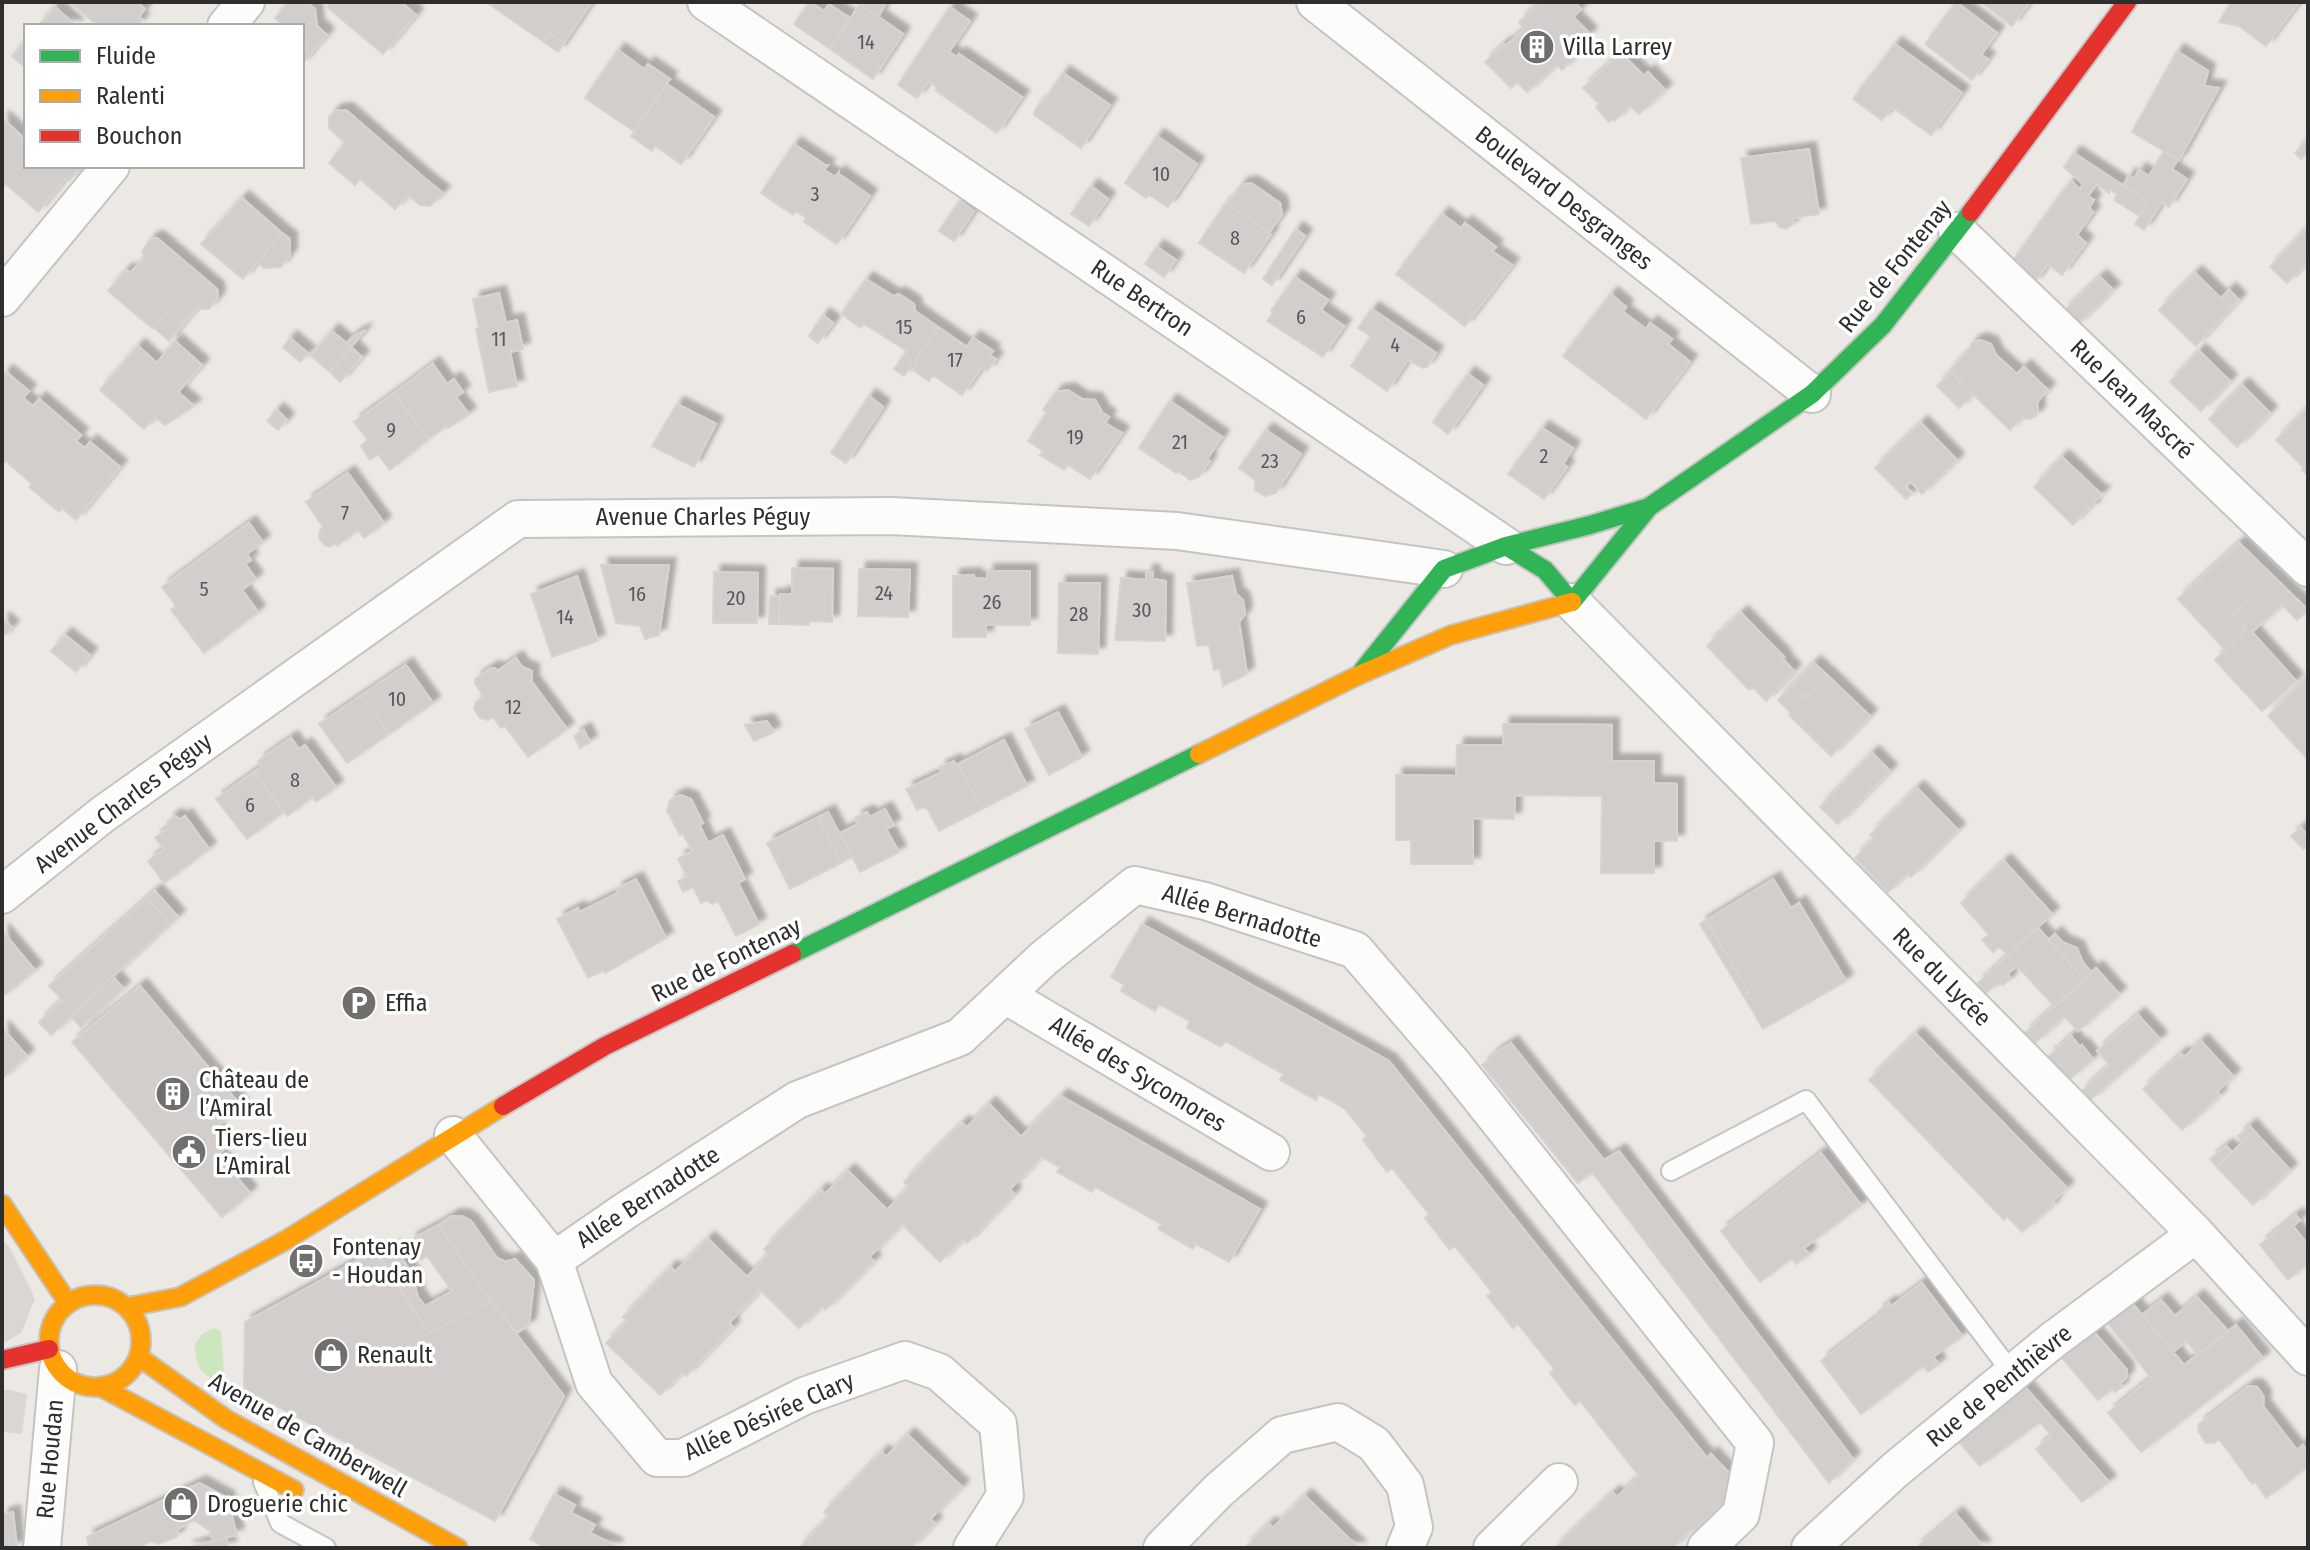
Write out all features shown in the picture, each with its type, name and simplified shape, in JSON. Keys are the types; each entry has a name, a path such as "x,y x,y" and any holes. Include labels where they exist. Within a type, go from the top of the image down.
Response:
{"main road":[{"name":"Rue de Fontenay","path":"127,1307 180,1297 286,1240 453,1135 605,1046 1359,675 1451,635 1572,602 1649,507 1812,394 1883,325 2127,2"},
{"name":"Rue de Fontenay","path":"1359,675 1454,577 1506,546 1649,507"},
{"name":"Rue Bertron","path":"1506,546 1545,570 1572,602"},
{"path":"1485,602 1506,619"},
{"path":"2,1204 68,1303"},
{"path":"92,1294 117,1300 127,1307 135,1318 142,1344 133,1368 113,1384 88,1387 77,1384 53,1359 49,1336 58,1312 68,1303 92,1294"},
{"name":"Avenue de Camberwell","path":"139,1357 226,1419 458,1548"},
{"path":"2,1360 53,1359"},
{"path":"101,1387 312,1500"}],"street":[{"path":"228,24 246,2"},
{"name":"Rue Bertron","path":"706,2 1506,546"},
{"name":"Boulevard Desgranges","path":"1315,2 1812,394"},
{"path":"6,286 109,168"},
{"name":"Rue Jean Mascré","path":"1957,231 2308,568"},
{"name":"Avenue Charles Péguy","path":"2,895 102,815 518,519 892,516 1177,531 1454,577"},
{"name":"Rue du Lycée","path":"1572,602 2196,1234 2308,1357"},
{"name":"Allée Bernadotte","path":"453,1135 554,1260 797,1100 960,1037 1044,958 1135,885 1205,901 1355,950 1454,1065 1755,1443 1741,1514 1706,1548"},
{"name":"Allée des Sycomores","path":"1005,995 1271,1152"},
{"name":"Rue de Penthièvre","path":"1810,1548 1895,1470 2012,1373 2196,1234"},
{"name":"Allée Désirée Clary","path":"554,1260 594,1383 657,1458 683,1458 804,1396 905,1360 939,1372 998,1424 1005,1496 972,1548"},
{"name":"Rue Houdan","path":"42,1548 53,1359"},
{"path":"1162,1548 1218,1491 1282,1435 1338,1422 1374,1444 1405,1485 1414,1527 1405,1548"},
{"path":"1492,1548 1559,1482"}],"lane":[{"path":"1671,1171 1806,1100 2012,1373"},
{"path":"259,1472 280,1523 326,1548"}],"green space":[{"path":"214,1328 221,1331 224,1372 220,1379 213,1380 198,1365 195,1344 202,1334"}],"shaded area":[{"path":"2,1239 10,1248 35,1299 21,1333 2,1344"},
{"path":"2,1390 27,1394 22,1434 2,1432"}],"building":[{"path":"70,2 137,2 145,9 139,17 142,20 139,24 96,24"},
{"path":"289,2 307,2 315,9 317,26 327,35 311,53 304,46 304,24 281,24 275,18"},
{"path":"331,2 401,2 416,15 383,54 327,7"},
{"path":"486,2 592,2 564,43 550,33 544,42"},
{"path":"810,2 824,11 829,4 850,18 830,49 794,24"},
{"path":"861,2 881,2 885,5 878,17"},
{"name":"Villa Larrey","path":"1540,2 1574,2 1581,9 1573,17 1590,34 1573,49 1578,55 1562,70 1557,65 1527,92 1517,82 1511,88 1485,62 1525,29 1519,22"},
{"path":"1956,2 1997,33 1981,55 1988,59 1972,80 1925,44"},
{"path":"1981,2 2030,2 2012,26"},
{"path":"2231,2 2299,2 2266,46 2239,26 2219,22"},
{"path":"860,4 903,34 873,79 830,49"},
{"path":"55,7 74,24 40,24"},
{"path":"950,7 970,21 949,52 957,57 959,54 1022,97 997,133 935,90 937,88 929,81 917,98 898,85"},
{"path":"550,33 564,43 558,52 544,42"},
{"path":"24,42 24,66 12,56"},
{"path":"1895,44 1962,93 1931,135 1892,107 1882,120 1853,99"},
{"path":"304,46 311,53 304,62"},
{"path":"618,50 644,69 648,64 670,79 634,131 585,98"},
{"path":"2177,51 2208,71 2204,86 2219,88 2179,160 2132,132"},
{"path":"1621,53 1644,76 1648,72 1665,90 1639,114 1630,106 1609,122 1596,107 1599,104 1583,88"},
{"path":"1063,73 1110,105 1081,148 1034,115"},
{"path":"667,84 714,117 681,164 655,146 652,151 631,136"},
{"path":"346,110 443,193 430,206 420,205 408,195 395,209 360,179 355,185 329,163 345,143 329,128 329,117 335,111"},
{"path":"2,118 24,138 24,168 80,168 69,181 65,179 38,212 6,184 2,184"},
{"path":"1157,136 1197,164 1168,207 1149,195 1146,198 1125,183"},
{"path":"2308,139 2308,152 2301,159 2295,153"},
{"path":"794,144 828,165 824,170 835,177 839,172 870,196 837,244 804,222 806,218 796,211 793,215 761,193"},
{"path":"1809,149 1819,214 1794,218 1792,225 1786,229 1779,227 1776,221 1751,224 1741,158"},
{"path":"2164,151 2178,159 2172,169 2187,179 2169,207 2162,202 2144,230 2135,224 2148,202 2123,186 2129,175 2134,179 2139,170 2149,176"},
{"path":"2074,153 2148,202 2140,216 2114,200 2117,194 2110,190 2109,193 2097,184 2088,196 2094,200 2089,208 2093,212 2077,235 2086,243 2077,255 2041,221 2071,181 2080,189 2083,184 2064,167"},
{"path":"1251,183 1280,203 1282,214 1269,233 1228,204 1241,185"},
{"path":"1091,186 1108,199 1089,226 1071,214"},
{"path":"242,198 282,233 243,279 201,244"},
{"path":"960,201 974,211 954,241 939,231"},
{"path":"1226,203 1271,234 1244,273 1199,243"},
{"path":"1442,214 1461,228 1465,223 1496,247 1492,251 1512,265 1465,326 1396,274"},
{"path":"2041,221 2077,255 2062,275 2048,264 2034,283 2012,262"},
{"path":"2308,227 2308,261 2287,283 2270,267"},
{"path":"1296,229 1305,236 1272,285 1263,279"},
{"path":"282,233 290,239 290,255 281,267 264,268 257,262"},
{"path":"157,238 217,289 218,298 209,309 199,306 184,323 168,310 152,328 108,291 126,270 130,273 144,258 142,251 151,239"},
{"path":"1157,247 1176,260 1164,277 1145,264"},
{"path":"2195,273 2231,308 2196,346 2159,310"},
{"path":"1295,277 1328,300 1321,310 1344,326 1323,357 1267,321"},
{"path":"2100,277 2113,290 2077,325 2064,311"},
{"path":"866,279 893,296 899,294 914,304 915,311 938,327 904,376 894,369 907,351 864,324 861,328 841,314"},
{"path":"2229,290 2239,300 2231,308 2221,298"},
{"path":"499,293 506,323 517,320 523,349 510,352 517,386 489,392 473,299"},
{"path":"1611,294 1626,307 1623,312 1646,329 1650,323 1672,339 1668,344 1690,362 1646,419 1563,356"},
{"path":"1372,309 1436,353 1423,368 1408,360 1387,391 1351,366 1371,336 1358,328"},
{"path":"168,310 184,323 169,341 153,327"},
{"path":"823,315 833,323 818,343 809,336"},
{"path":"938,327 967,347 973,338 993,351 990,355 996,359 987,371 982,367 962,395 933,375 929,381 913,370 917,364 914,362"},
{"path":"365,330 351,347 347,343 352,337"},
{"path":"332,331 351,347 330,372 311,356"},
{"path":"290,338 308,353 300,362 283,347"},
{"path":"1980,340 1991,344 1996,355 2017,374 2024,367 2048,390 2037,402 2036,416 2029,419 2022,417 2010,430 1949,371 1972,343"},
{"path":"175,341 202,365 178,392 194,406 165,425 155,417 144,429 100,390 138,346 157,363"},
{"path":"351,347 362,357 340,382 330,372"},
{"path":"2199,351 2230,381 2201,411 2170,382"},
{"path":"433,364 447,384 454,379 463,392 456,397 469,414 428,439 394,393"},
{"path":"6,372 29,391 23,398 33,406 39,399 81,435 76,441 85,448 90,442 120,467 76,520 62,508 59,512 29,487 32,484 6,461 2,464 2,376"},
{"path":"1951,372 1973,394 1959,408 1937,386"},
{"path":"1468,374 1483,385 1448,434 1433,422"},
{"path":"2242,385 2270,413 2237,447 2209,419"},
{"path":"1068,390 1082,399 1095,400 1100,411 1109,417 1105,423 1122,433 1090,479 1068,465 1064,470 1040,455 1043,451 1028,441 1056,392"},
{"path":"394,393 428,439 390,470 378,454 370,460 361,446 368,440 354,422"},
{"path":"869,396 883,407 846,463 831,453"},
{"path":"1170,401 1222,437 1199,477 1190,480 1139,448"},
{"path":"677,404 716,424 694,467 652,446"},
{"path":"2308,407 2308,476 2276,440"},
{"path":"277,410 287,420 278,430 267,421"},
{"path":"1921,423 1957,460 1922,494 1911,482 1905,487 1912,494 1906,499 1875,468"},
{"path":"1542,428 1573,448 1563,464 1567,467 1544,499 1508,474"},
{"path":"1266,430 1301,454 1276,493 1265,496 1255,490 1255,480 1239,468"},
{"path":"2062,457 2103,493 2073,525 2034,487"},
{"path":"348,473 384,523 364,538 358,530 337,546 335,543 330,547 319,538 323,527 306,502"},
{"path":"249,523 263,542 247,554 251,560 245,564 256,579 242,590 258,612 204,653 171,610 176,606 162,587"},
{"path":"2239,543 2274,577 2233,615 2247,629 2225,650 2178,599"},
{"path":"601,565 669,565 659,635 645,639 640,626 616,623"},
{"path":"792,568 833,569 832,622 779,624 780,594 792,594"},
{"path":"859,569 910,570 908,617 858,616"},
{"path":"987,571 1030,571 1030,625 986,625 986,637 953,637 953,576 974,575 974,578 987,579"},
{"path":"714,572 758,573 757,623 713,623"},
{"path":"1146,572 1153,572 1153,579 1166,581 1165,641 1115,640 1121,578 1146,580"},
{"path":"577,576 598,641 552,657 531,594"},
{"path":"1232,576 1236,594 1243,600 1245,614 1239,622 1247,674 1223,686 1220,669 1214,670 1209,645 1197,646 1187,583"},
{"path":"2274,577 2308,610 2297,620 2282,605 2252,632 2296,681 2262,711 2215,660 2247,629 2233,615"},
{"path":"1059,583 1100,583 1098,654 1058,653"},
{"path":"770,596 779,597 779,624 769,624"},
{"path":"1741,613 1794,671 1766,701 1753,687 1749,690 1707,646"},
{"path":"2,619 12,627 2,638"},
{"path":"65,635 90,655 76,672 51,651"},
{"path":"516,658 522,667 532,671 532,682 567,729 528,757 505,726 501,728 493,717 488,720 480,718 474,709 476,702 484,696 475,679 490,669 497,671"},
{"path":"1814,663 1827,675 1805,698 1792,685"},
{"path":"406,665 433,703 389,734 362,695"},
{"path":"1827,675 1870,716 1831,756 1778,700 1792,685 1805,698"},
{"path":"2308,679 2308,760 2268,716"},
{"path":"362,695 389,734 347,763 319,724"},
{"path":"1058,712 1082,757 1049,775 1025,729"},
{"path":"767,721 774,732 754,741 745,725"},
{"path":"1503,724 1612,725 1612,761 1654,761 1654,783 1677,784 1677,841 1654,841 1654,873 1601,873 1602,796 1515,795 1514,819 1473,818 1473,864 1411,864 1411,840 1396,840 1396,775 1456,776 1457,745 1503,745"},
{"path":"584,730 590,742 580,748 574,736"},
{"path":"291,738 299,749 305,745 336,787 316,802 313,797 287,816 254,772 262,766 258,761"},
{"path":"1004,740 1027,786 982,809 958,764"},
{"path":"1872,753 1890,771 1838,824 1820,807"},
{"path":"954,761 982,809 939,831 928,810 923,807 917,810 906,789 942,772 939,768"},
{"path":"254,772 283,812 247,839 216,799"},
{"path":"1917,788 1958,830 1911,877 1908,873 1888,892 1855,858 1874,839 1870,835"},
{"path":"680,795 691,799 703,823 699,824 708,843 723,835 745,879 738,883 759,924 736,936 718,901 701,903 693,887 683,892 678,881 687,877 678,859 692,851 667,811 670,800"},
{"path":"885,809 894,825 886,829 899,852 860,872 840,833 858,824 855,818 867,812 870,817"},
{"path":"828,812 852,857 841,863 818,817"},
{"path":"174,816 181,819 185,816 209,849 164,883 148,861 164,849 155,838 168,828 168,821"},
{"path":"818,817 841,863 790,889 767,843"},
{"path":"2301,828 2308,836 2308,845 2303,849 2291,836"},
{"path":"2004,861 2052,914 2008,955 1999,947 1993,952 1982,940 1989,935 1961,903"},
{"path":"636,879 666,938 605,973 604,970 588,978 557,919 578,908 580,912 618,893 616,889"},
{"path":"1773,879 1791,908 1799,903 1846,981 1763,1029 1743,995 1749,992 1706,920"},
{"path":"155,891 178,917 170,924 147,898"},
{"path":"147,898 170,924 74,1012 49,986"},
{"path":"1706,920 1749,992 1743,995 1700,924"},
{"path":"1142,924 1389,1061 1707,1458 1711,1454 1741,1486 1672,1548 1555,1548 1613,1493 1617,1497 1639,1476 1580,1401 1575,1405 1550,1373 1554,1369 1518,1324 1513,1328 1487,1296 1492,1292 1455,1246 1450,1250 1425,1218 1429,1214 1392,1168 1387,1172 1363,1140 1367,1136 1345,1109 1319,1094 1316,1100 1280,1080 1283,1074 1225,1041 1221,1047 1187,1028 1190,1021 1159,1004 1155,1011 1121,991 1124,985 1111,977"},
{"path":"2038,928 2085,980 2055,1007 2017,966 2008,973 2010,979 2003,985 1997,983 1986,993 1977,984"},
{"path":"2,931 35,970 2,997"},
{"path":"2055,934 2062,942 2077,948 2083,963 2092,973 2085,980 2048,940"},
{"path":"2096,968 2119,994 2078,1031 2064,1016 2035,1043 2025,1033"},
{"path":"115,979 123,988 81,1028 71,1016"},
{"name":"Château de l’Amiral","path":"140,986 241,1106 215,1129 229,1145 218,1155 250,1193 222,1217 72,1042"},
{"path":"62,1000 75,1013 51,1035 39,1022"},
{"path":"2138,1015 2160,1039 2090,1100 2082,1091 2110,1065 2097,1051"},
{"path":"2,1028 27,1056 2,1079"},
{"path":"1916,1034 2067,1188 2022,1232 2007,1216 2004,1220 1869,1080"},
{"path":"2071,1036 2080,1047 2058,1067 2048,1057"},
{"path":"2201,1041 2233,1076 2217,1092 2220,1095 2182,1130 2143,1089 2181,1054 2184,1057"},
{"path":"1511,1043 1604,1160 1619,1151 1853,1459 1829,1483 1592,1172 1578,1183 1482,1065"},
{"path":"2082,1045 2093,1059 2070,1079 2058,1067"},
{"path":"1061,1096 1260,1209 1229,1262 1196,1244 1193,1249 1158,1229 1161,1224 1095,1187 1092,1192 1057,1172 1060,1167 1041,1157 1010,1189 1014,1194 967,1243 963,1239 940,1262 902,1224 869,1257 874,1261 825,1310 822,1306 799,1328 760,1290 729,1323 733,1327 686,1376 682,1372 660,1395 606,1343 628,1321 623,1317 671,1267 675,1272 708,1239 747,1277 768,1255 764,1249 821,1190 825,1194 848,1171 887,1210 909,1187 904,1182 962,1123 967,1127 989,1104 1021,1137"},
{"path":"2250,1126 2254,1131 2243,1142 2238,1136"},
{"path":"2254,1131 2290,1170 2253,1205 2217,1167"},
{"path":"2226,1146 2232,1152 2217,1167 2210,1159"},
{"path":"1821,1153 1861,1205 1804,1248 1809,1254 1796,1264 1792,1258 1760,1282 1721,1231"},
{"path":"2296,1215 2300,1220 2293,1226 2308,1245 2308,1263 2288,1280 2260,1245"},
{"path":"452,1216 462,1216 471,1221 497,1258 506,1262 515,1259 534,1280 529,1325 517,1333 438,1225"},
{"path":"438,1225 491,1301 429,1333 378,1257 395,1247 411,1273 418,1297 425,1306 452,1291 427,1256 421,1260 410,1240"},
{"path":"376,1250 429,1333 491,1301 564,1396 495,1521 244,1389 245,1322"},
{"path":"1922,1283 1962,1336 1933,1357 1939,1364 1928,1372 1923,1366 1861,1414 1821,1361 1879,1316 1877,1313 1889,1303 1891,1306"},
{"path":"2197,1297 2229,1332 2198,1355 2186,1341 2173,1352 2142,1315 2161,1300 2175,1316"},
{"path":"2132,1303 2184,1365 2236,1325 2263,1358 2141,1452 2108,1413 2151,1378 2107,1322"},
{"path":"2094,1332 2127,1370 2126,1378 2119,1384 2122,1387 2115,1392 2112,1389 2098,1400 2062,1358"},
{"path":"2249,1386 2257,1387 2264,1397 2263,1406 2297,1450 2303,1445 2308,1452 2308,1466 2266,1498 2219,1439 2206,1443 2198,1431 2199,1424"},
{"path":"2025,1387 2109,1482 2082,1502 2036,1449 2052,1436 2040,1422 1980,1466 1957,1440"},
{"path":"908,1435 962,1487 930,1519 935,1523 911,1548 799,1548 829,1517 824,1512 882,1452 886,1457"},
{"path":"199,1483 227,1498 237,1535 213,1541 210,1531 194,1520 178,1529 176,1537 158,1544 151,1541 137,1548 89,1548 87,1537"},
{"path":"554,1494 575,1505 571,1513 595,1525 590,1533 615,1548 546,1548 530,1539"},
{"path":"1305,1496 1359,1548 1245,1548 1269,1524 1273,1528"},
{"path":"13,1512 17,1548 2,1548 2,1515"},
{"path":"1956,1514 1984,1548 1916,1548"},
{"path":"226,1537 229,1548 186,1548 213,1541"}],"traffic: fast":[{"path":"1572,602 1649,507 1812,394 1883,325 1971,212"},
{"path":"1444,569 1506,546 1649,507"},
{"path":"1506,546 1545,570 1572,602"},
{"path":"1363,670 1444,569"},
{"path":"792,954 1199,754"}],"traffic: slow":[{"path":"1199,754 1359,675 1451,635 1572,602"},
{"path":"127,1307 180,1297 286,1240 503,1106"},
{"path":"2,1204 68,1303"},
{"path":"86,1295 104,1295 121,1302 134,1315 141,1341 134,1367 121,1380 104,1387 86,1387 69,1380 56,1367 49,1350 49,1332 56,1315 69,1302 86,1295"},
{"path":"139,1357 226,1419 458,1548"},
{"path":"101,1387 294,1490"}],"traffic: jam":[{"path":"1971,212 2127,2"},
{"path":"503,1106 605,1046 792,954"},
{"path":"2,1360 49,1349"}],"place":[{"name":"Villa Larrey","path":"1537,47"},
{"name":"Effia","path":"359,1003"},
{"name":"Château de l’Amiral","path":"173,1094"},
{"name":"Tiers-lieu L’Amiral","path":"189,1152"},
{"name":"Fontenay - Houdan","path":"306,1261"},
{"name":"Renault","path":"331,1355"},
{"name":"Droguerie chic","path":"181,1504"}]}
